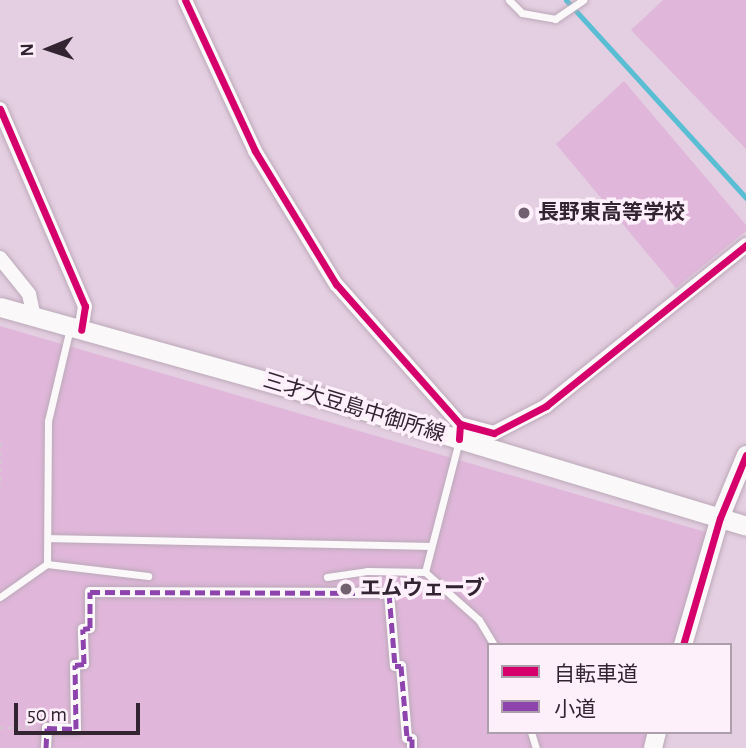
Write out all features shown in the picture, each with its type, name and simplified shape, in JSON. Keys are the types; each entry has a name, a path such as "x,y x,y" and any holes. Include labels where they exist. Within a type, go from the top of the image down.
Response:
{"main road":[{"name":"三才大豆島中御所線","path":"0,307 460,432 746,526"}],"street":[{"path":"185,0 255,151 336,284 460,432 494,433 546,407 746,246"},
{"path":"0,108 85,306 75,329"},
{"path":"0,258 29,294 34,317"},
{"path":"684,643 720,519 746,455"},
{"path":"46,748 47,728 76,729 75,665 84,664 83,629 90,628 90,592 389,593 395,666 401,666 402,703 406,704 407,738 412,739 412,748"}],"lane":[{"path":"509,0 522,13 555,19 583,0"},
{"path":"47,564 48,421 75,329"},
{"path":"425,572 429,546 460,432"},
{"path":"48,538 429,546"},
{"path":"0,597 47,564 148,576"},
{"path":"327,577 367,571 425,572 479,620 493,643"}],"path":[{"path":"0,443 0,487"},
{"path":"0,728 47,728"}],"shaded area":[{"path":"663,0 746,0 746,149 631,30"},
{"path":"624,81 746,225 746,231 676,288 556,144"},
{"name":"エムウェーブ","path":"0,326 709,533 677,643 487,643 487,734 648,734 645,748 0,748"}],"waterway":[{"path":"566,0 746,198"}],"marked path":[{"path":"46,748 47,728 76,729 75,665 84,664 83,629 90,628 90,592 389,593 395,666 401,666 407,738 412,739 412,748"}],"cycle path":[{"path":"185,0 255,151 336,284 460,424 459,439"},
{"path":"0,109 85,306 81,330"},
{"path":"460,424 494,433 546,406 746,245"},
{"path":"684,643 720,518 746,455"}],"place":[{"name":"長野東高等学校","path":"524,213"},
{"name":"エムウェーブ","path":"346,589"}]}
